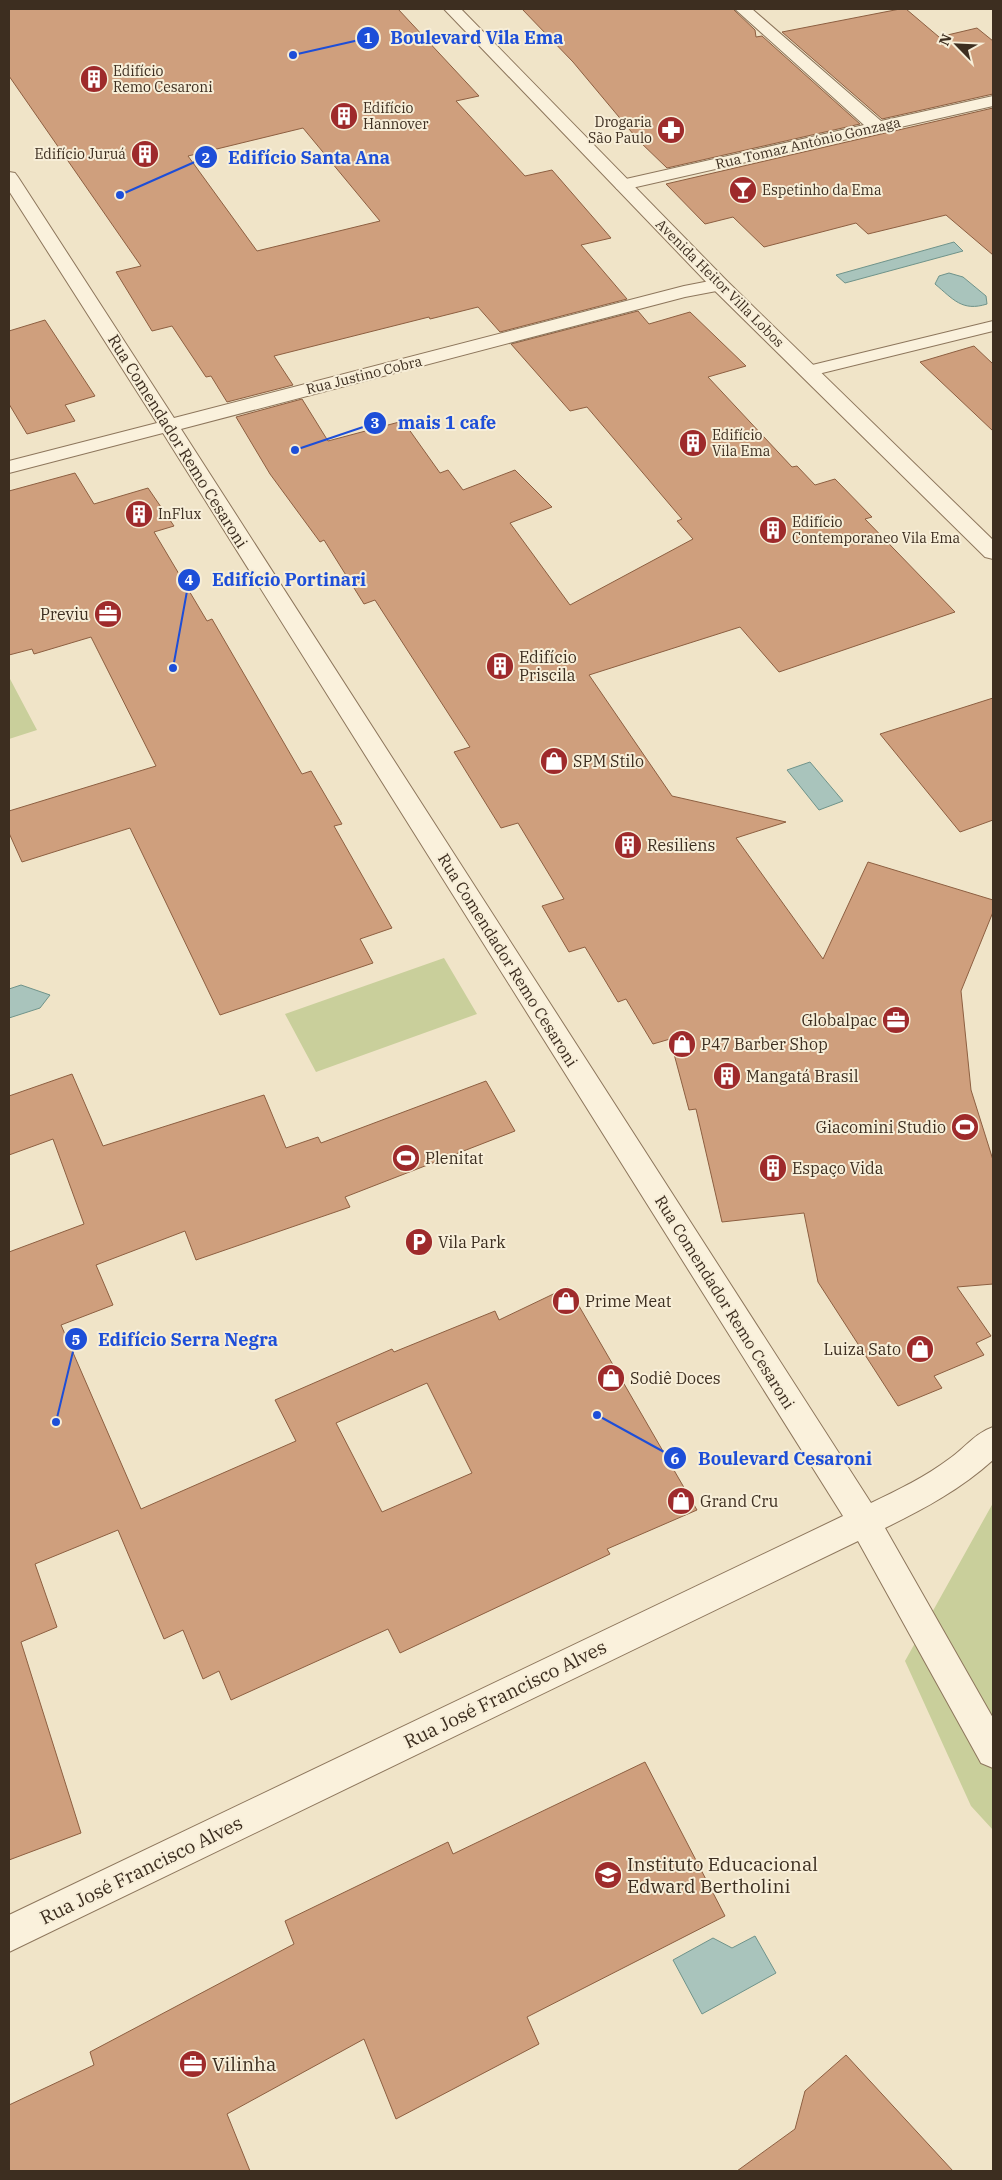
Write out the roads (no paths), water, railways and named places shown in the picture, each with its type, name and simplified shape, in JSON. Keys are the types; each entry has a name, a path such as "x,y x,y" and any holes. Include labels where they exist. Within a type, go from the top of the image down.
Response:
{"street":[{"name":"Avenida Heitor Villa Lobos","path":"452,9 720,285 993,552"},
{"path":"743,9 878,127"},
{"name":"Rua Tomaz António Gonzaga","path":"623,185 993,100"},
{"name":"Rua Comendador Remo Cesaroni","path":"9,177 864,1521 993,1751"},
{"name":"Rua Justino Cobra","path":"9,467 674,294 720,285"},
{"name":"Rua José Francisco Alves","path":"9,1934 914,1498 961,1469 993,1441"}],"lane":[{"path":"810,371 993,326"}],"water":[{"path":"954,242 963,251 845,283 836,275"},
{"path":"949,273 963,277 986,296 987,304 978,306 964,305 947,295 935,284 939,276"},
{"path":"810,762 843,801 819,810 787,770"},
{"path":"21,985 50,995 40,1008 9,1018 9,989"},
{"path":"755,1936 776,1973 702,2014 673,1960 713,1938 732,1948"}],"place":[{"name":"Boulevard Vila Ema","path":"293,55"},
{"name":"Edifício Remo Cesaroni","path":"94,79"},
{"name":"Edifício Hannover","path":"344,116"},
{"name":"Drogaria São Paulo","path":"671,130"},
{"name":"Edifício Juruá","path":"145,154"},
{"name":"Espetinho da Ema","path":"743,190"},
{"name":"Edifício Santa Ana","path":"120,195"},
{"name":"Edifício Vila Ema","path":"693,443"},
{"name":"mais 1 cafe","path":"295,450"},
{"name":"InFlux","path":"139,514"},
{"name":"Edifício Contemporaneo Vila Ema","path":"773,530"},
{"name":"Previu","path":"108,614"},
{"name":"Edifício Priscila","path":"500,666"},
{"name":"Edifício Portinari","path":"173,668"},
{"name":"SPM Stilo","path":"554,761"},
{"name":"Resiliens","path":"628,845"},
{"name":"Globalpac","path":"896,1020"},
{"name":"P47 Barber Shop","path":"682,1044"},
{"name":"Mangatá Brasil","path":"727,1076"},
{"name":"Giacomini Studio","path":"965,1127"},
{"name":"Plenitat","path":"406,1158"},
{"name":"Espaço Vida","path":"773,1168"},
{"name":"Vila Park","path":"419,1242"},
{"name":"Prime Meat","path":"566,1301"},
{"name":"Luiza Sato","path":"920,1349"},
{"name":"Sodiê Doces","path":"611,1378"},
{"name":"Boulevard Cesaroni","path":"597,1415"},
{"name":"Edifício Serra Negra","path":"56,1422"},
{"name":"Grand Cru","path":"681,1501"},
{"name":"Instituto Educacional Edward Bertholini","path":"608,1875"},
{"name":"Vilinha","path":"193,2064"}]}
